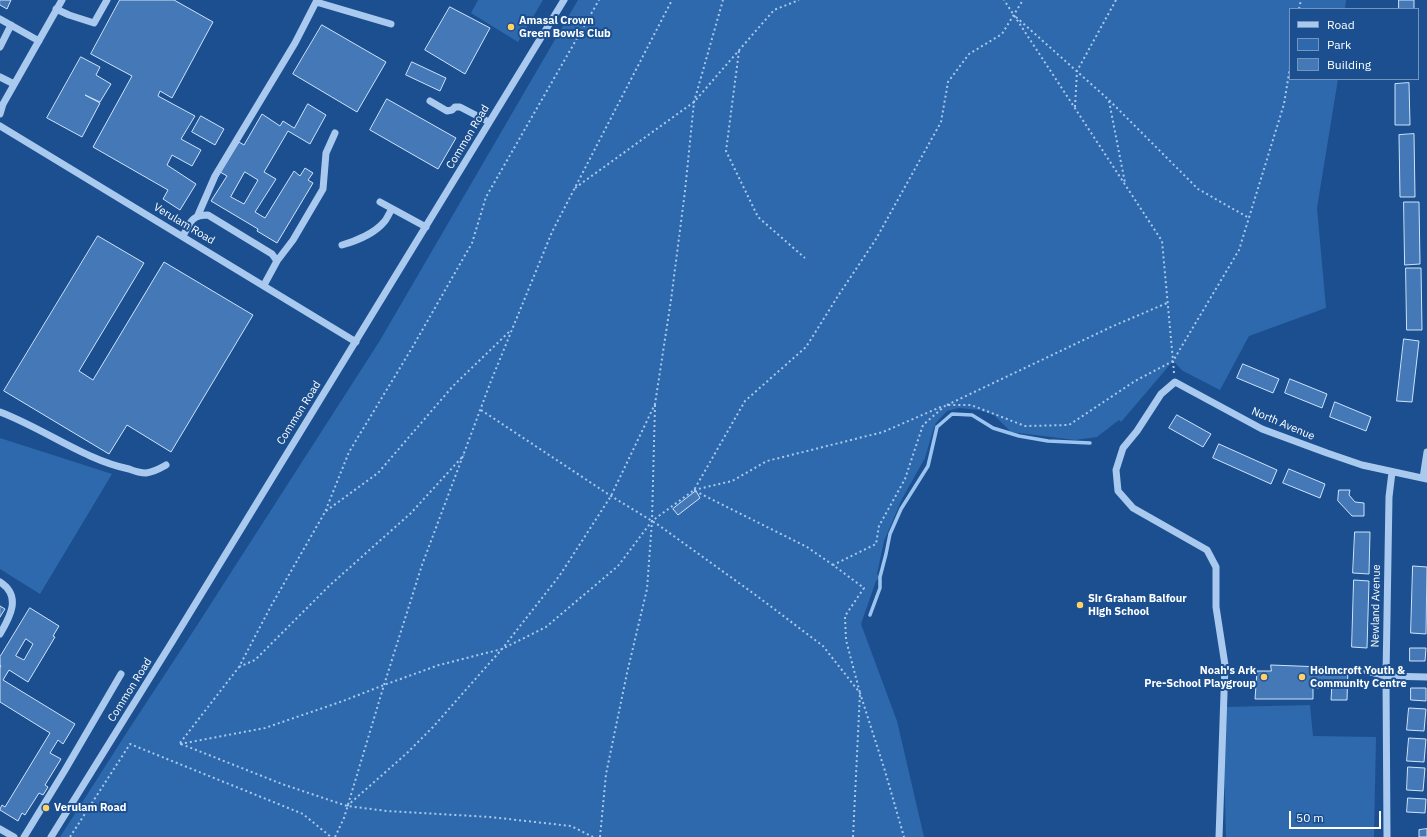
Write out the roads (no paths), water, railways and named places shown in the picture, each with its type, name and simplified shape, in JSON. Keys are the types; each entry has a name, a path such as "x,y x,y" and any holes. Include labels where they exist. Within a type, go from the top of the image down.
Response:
{"street":[{"path":"0,114 2,103 62,0"},
{"path":"56,9 94,23 107,0"},
{"name":"Common Road","path":"51,837 356,342 564,0"},
{"path":"183,236 192,220 198,215 215,176 244,125 281,67 316,2 391,24"},
{"path":"0,19 39,41"},
{"path":"0,47 11,25"},
{"path":"0,77 14,84"},
{"path":"430,101 447,111 460,106 489,122"},
{"name":"Verulam Road","path":"0,126 356,342"},
{"path":"264,286 277,261 293,240 323,189 326,153 335,133"},
{"path":"380,202 426,227"},
{"path":"342,245 355,241 384,223 392,209"},
{"path":"198,215 208,215 272,254 277,261"},
{"name":"North Avenue","path":"1220,837 1225,665 1216,607 1216,568 1207,550 1133,508 1118,491 1116,470 1123,448 1137,431 1161,394 1175,382 1262,429 1327,454 1392,472 1425,479"},
{"path":"0,412 18,419 117,467 145,473 155,471 166,465"},
{"path":"1425,479 1427,452"},
{"name":"Newland Avenue","path":"1387,837 1386,676 1389,497 1392,472"},
{"path":"0,582 6,586 13,598 13,605 8,621 0,634"},
{"path":"1367,671 1386,676 1427,677"},
{"path":"24,837 121,674"},
{"path":"0,829 14,837"}],"waterway":[{"path":"870,615 880,588 880,577 890,534 901,509 928,466 937,427 952,414 972,415 993,428 1019,436 1048,441 1090,443"}],"place":[{"name":"Amasal Crown Green Bowls Club","path":"511,27"},
{"name":"Sir Graham Balfour High School","path":"1080,605"},
{"name":"Noah's Ark Pre-School Playgroup","path":"1264,677"},
{"name":"Holmcroft Youth & Community Centre","path":"1302,677"},
{"name":"Verulam Road","path":"46,808"}]}
